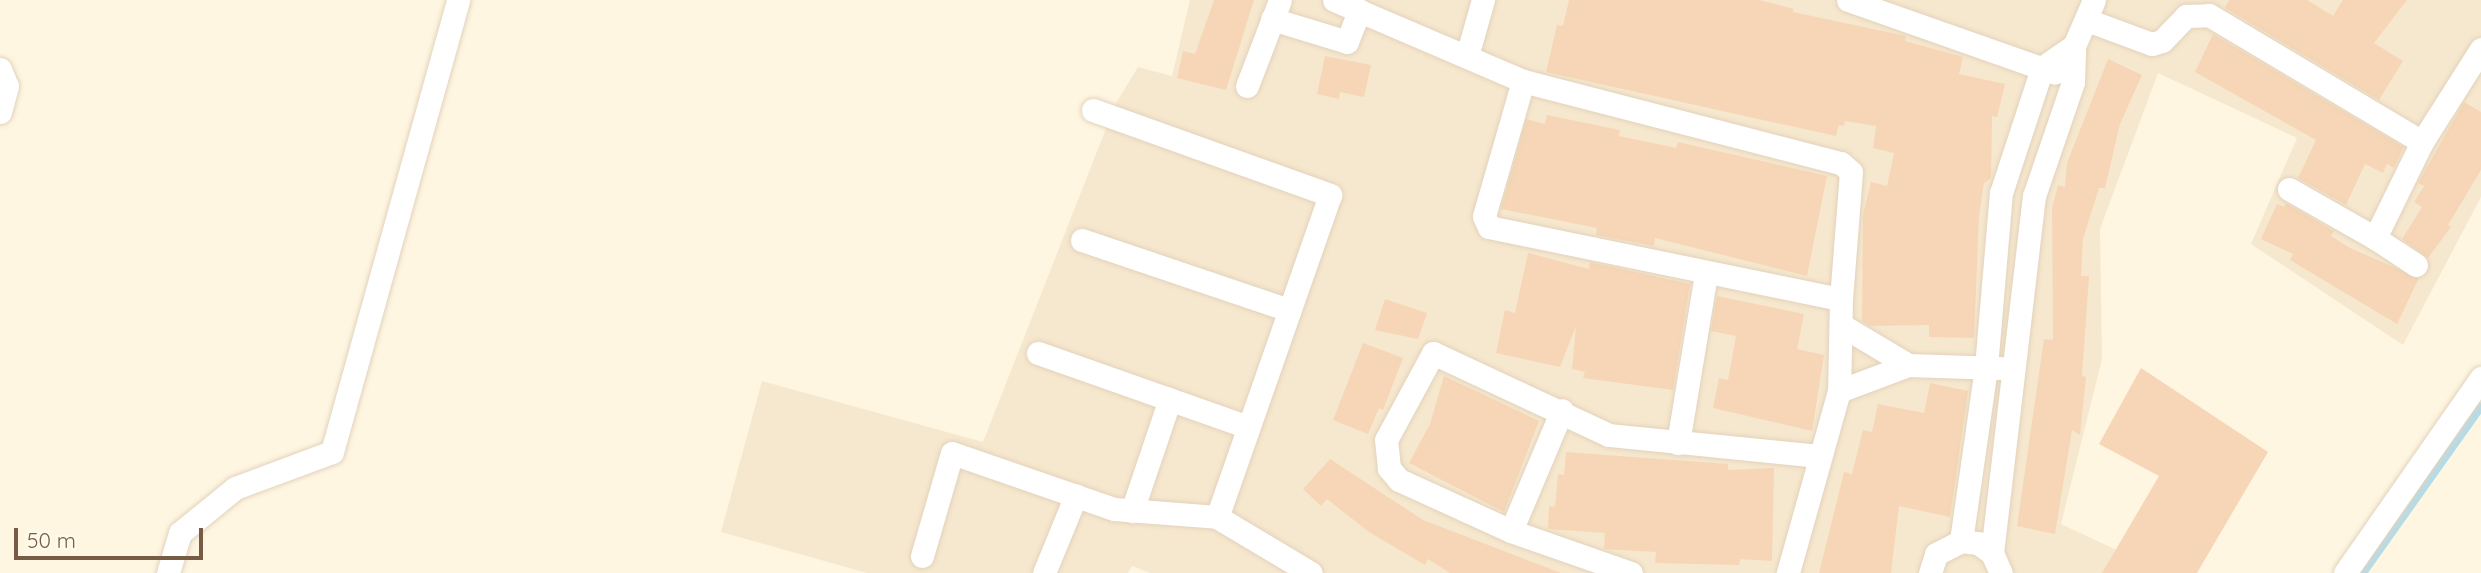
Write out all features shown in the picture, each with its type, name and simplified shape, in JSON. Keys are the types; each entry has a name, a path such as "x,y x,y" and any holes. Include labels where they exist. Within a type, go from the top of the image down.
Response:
{"street":[{"path":"168,573 180,533 235,488 332,452 458,0"},
{"path":"1334,0 1524,81 1841,163 1851,172 1852,190 1841,299 1839,391 1818,456 1788,573"},
{"path":"1467,57 1483,0"},
{"path":"1848,0 2042,68 2073,82"},
{"path":"1247,86 1276,9 1347,42 1359,10"},
{"path":"1996,563 2010,368 2034,196 2073,82 2074,46 2090,10 2152,44 2162,41 2186,16 2209,15 2422,142"},
{"path":"1961,541 1986,367 2001,193 2042,68 2074,46"},
{"path":"2375,239 2422,142 2481,48"},
{"path":"0,69 7,86 0,112"},
{"path":"1524,81 1484,223 1706,274 1841,299"},
{"path":"1093,110 1330,195 1217,517"},
{"path":"2289,189 2416,265"},
{"path":"1082,240 1289,310"},
{"path":"1678,443 1706,274"},
{"path":"1841,325 1908,365"},
{"path":"1038,353 1248,427"},
{"path":"1631,573 1511,531 1399,480 1385,452 1389,430 1433,353 1562,410 1608,435 1818,456"},
{"path":"1839,391 1908,365 2010,368"},
{"path":"2345,573 2481,378"},
{"path":"1132,511 1170,399"},
{"path":"1511,531 1562,410"},
{"path":"922,556 952,453 1132,511 1217,517 1311,573"},
{"path":"1044,573 1076,495"},
{"path":"1930,573 1936,554 1961,541 1978,543 1996,563"}],"shaded area":[{"path":"1190,0 2481,0 2481,197 2403,345 2251,244 2297,138 2158,73 2100,229 2102,359 2061,524 2166,573 1150,573 1132,566 1128,573 867,573 721,532 762,381 983,442 1116,103 1138,67 1172,76"}],"building":[{"path":"1214,0 1254,0 1226,90 1177,78 1183,51 1195,54"},
{"path":"1569,0 1759,0 1794,9 1793,12 1906,36 1905,41 1963,57 1959,74 2005,84 1997,117 1992,116 1991,178 1984,183 1979,216 1974,338 1929,337 1929,325 1870,326 1862,321 1863,215 1871,182 1887,186 1894,153 1873,148 1876,126 1845,121 1844,126 1839,125 1836,136 1546,72 1557,25 1563,26"},
{"path":"2229,0 2307,0 2333,16 2343,0 2407,0 2374,43 2403,61 2379,100 2225,8"},
{"path":"2213,34 2404,147 2394,168 2387,164 2383,173 2365,164 2346,205 2298,178 2316,140 2195,72"},
{"path":"1325,56 1371,65 1364,97 1340,92 1339,99 1317,94"},
{"path":"2108,59 2142,75 2120,124 2105,188 2099,188 2083,239 2081,276 2089,276 2082,376 2086,377 2080,435 2072,430 2055,534 2017,526 2044,339 2053,340 2052,208 2058,185 2065,187 2067,163"},
{"path":"2464,102 2481,112 2481,170 2448,225 2451,227 2428,258 2402,239 2422,207 2414,202 2424,186 2418,183"},
{"path":"1547,115 1620,130 1619,136 1676,148 1678,142 1827,176 1807,276 1655,238 1654,246 1596,235 1597,228 1501,209 1526,119 1545,124"},
{"path":"2286,203 2334,231 2331,236 2350,248 2419,278 2397,324 2290,260 2293,254 2261,239 2277,204 2284,207"},
{"path":"1528,253 1589,269 1590,262 1690,284 1673,390 1583,378 1585,372 1572,369 1576,326 1560,367 1496,353 1505,310 1515,313"},
{"path":"1717,296 1804,314 1797,349 1824,355 1812,431 1713,408 1719,378 1728,380 1736,336 1711,331"},
{"path":"1385,299 1427,313 1418,339 1375,330"},
{"path":"1363,343 1403,358 1383,410 1379,408 1368,434 1333,420"},
{"path":"2141,368 2268,452 2197,573 2102,573 2159,476 2099,444"},
{"path":"1444,376 1539,421 1504,512 1409,463 1430,424"},
{"path":"1930,383 1968,391 1950,517 1899,506 1891,573 1819,573 1844,472 1852,474 1863,430 1872,432 1878,404 1924,413"},
{"path":"1566,452 1728,464 1728,470 1774,468 1772,561 1740,559 1739,565 1655,563 1656,552 1604,549 1605,533 1548,529 1549,506 1555,507 1558,474 1564,475"},
{"path":"1330,459 1423,520 1561,573 1450,573 1428,559 1425,565 1369,532 1327,499 1321,506 1303,489"}],"waterway":[{"path":"2363,573 2481,407"}]}
